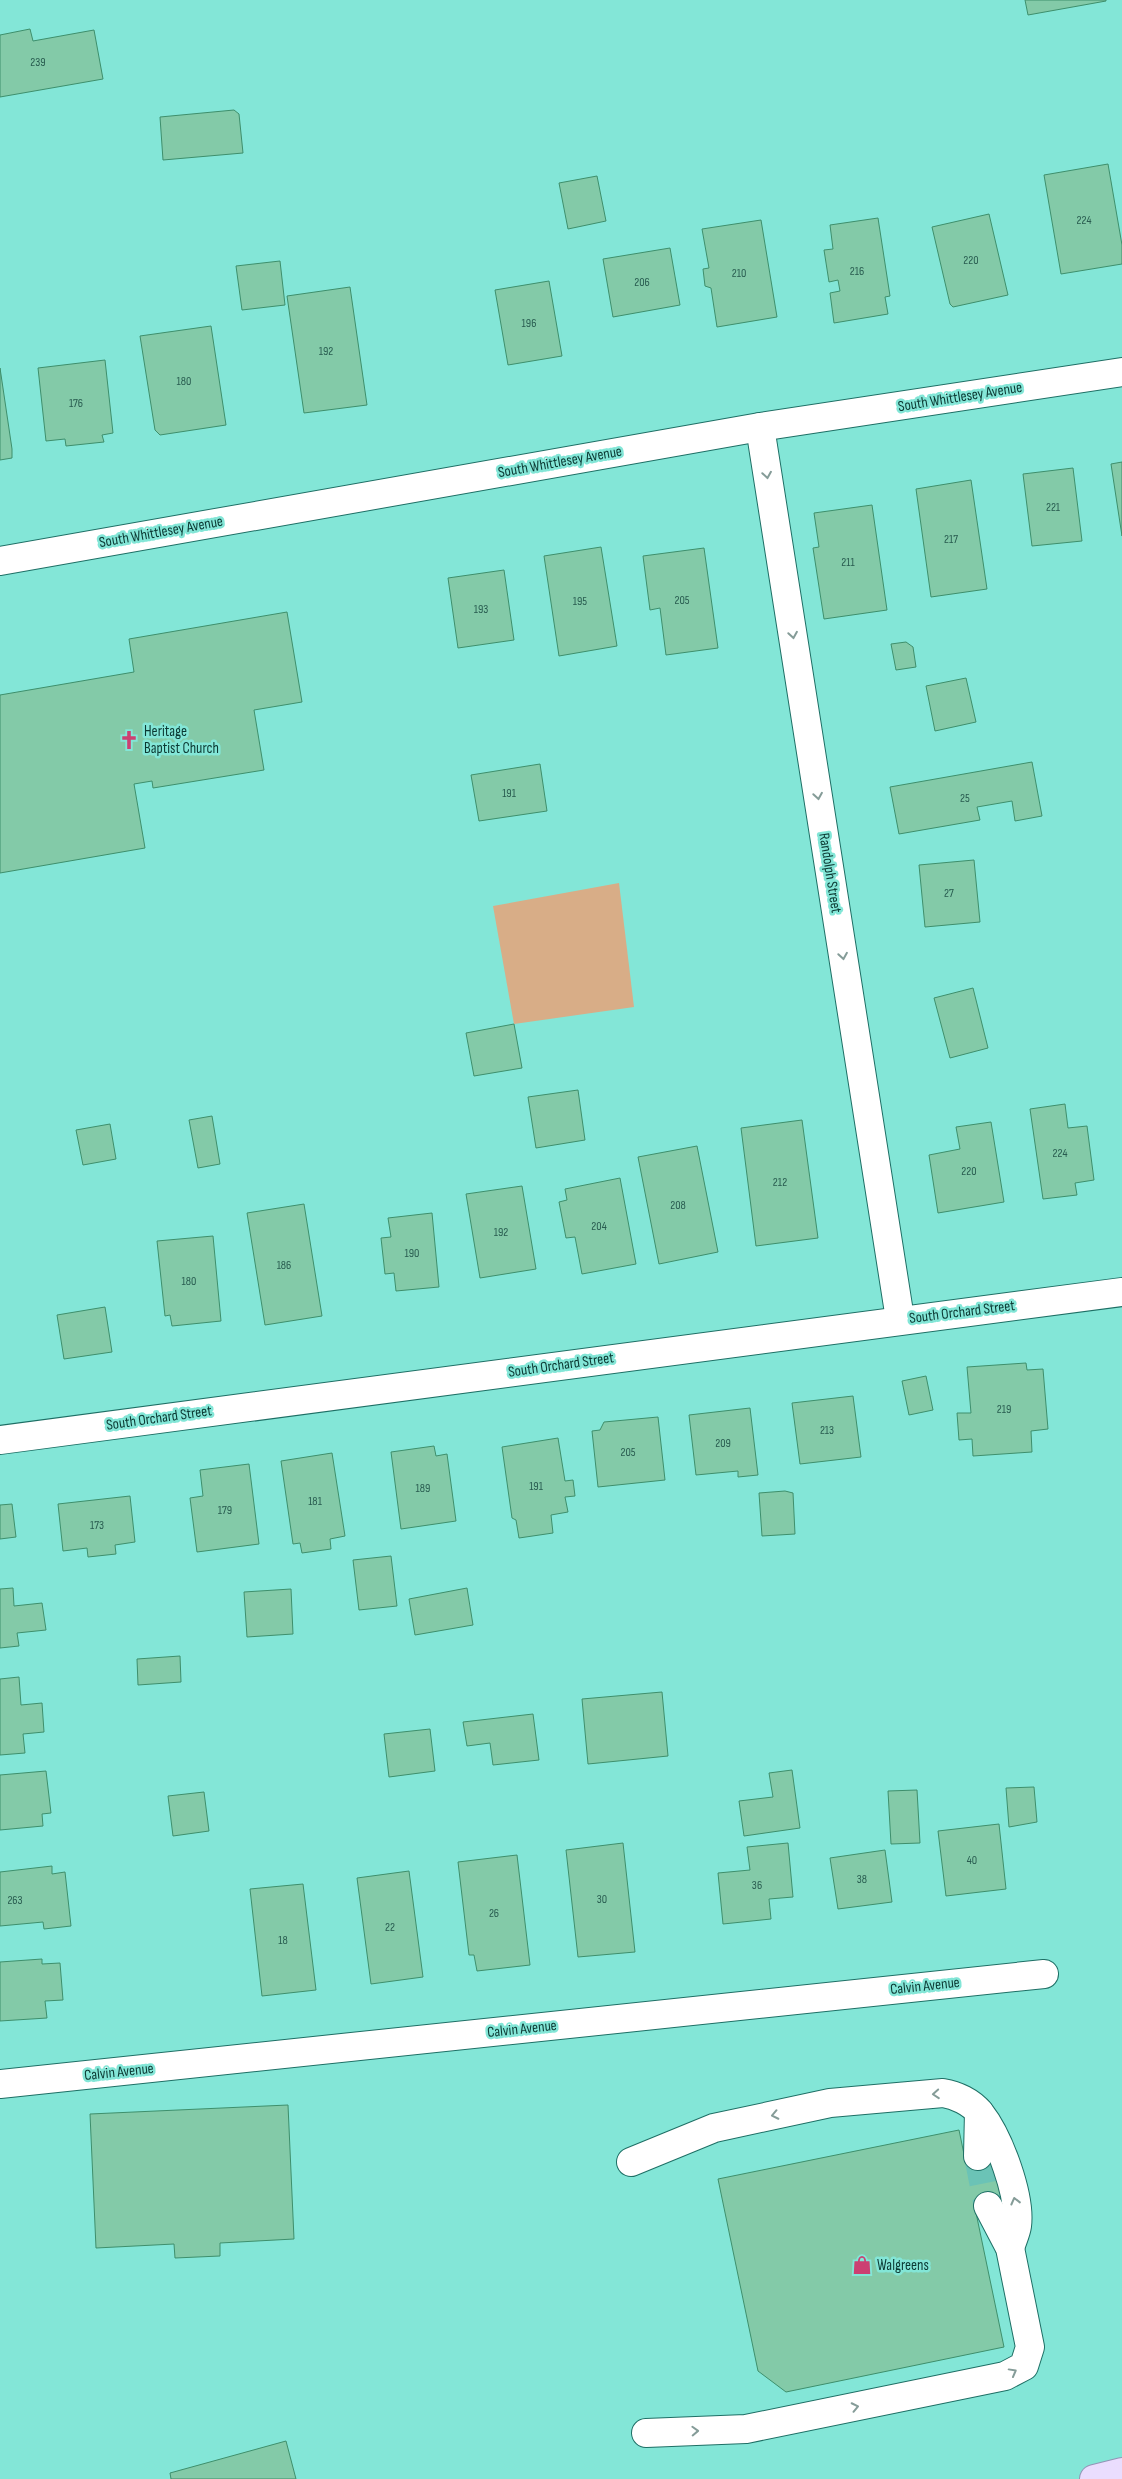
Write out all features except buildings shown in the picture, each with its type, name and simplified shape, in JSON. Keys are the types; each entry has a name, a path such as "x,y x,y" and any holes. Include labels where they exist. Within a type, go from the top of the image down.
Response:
{"main road":[{"path":"1094,2479 1122,2472"}],"street":[{"name":"South Whittlesey Avenue","path":"0,561 760,427 1122,372"},
{"name":"Randolph Street","path":"760,427 900,1319"},
{"name":"South Orchard Street","path":"0,1440 900,1319 1122,1292"},
{"name":"Calvin Avenue","path":"0,2084 1044,1974"},
{"path":"631,2162 714,2128 830,2103 943,2093 956,2094 979,2112 1003,2153 1017,2209 1017,2226 1010,2248"},
{"path":"978,2156 979,2112"},
{"path":"646,2433 746,2429 1005,2376 1024,2366 1030,2347 1010,2248 988,2206"}],"shaded area":[{"path":"619,883 634,1007 514,1024 493,906"}],"tunnel":[{"path":"978,2156 988,2206"}],"place":[{"name":"Heritage Baptist Church","path":"129,740"},
{"name":"Walgreens","path":"862,2265"}]}
